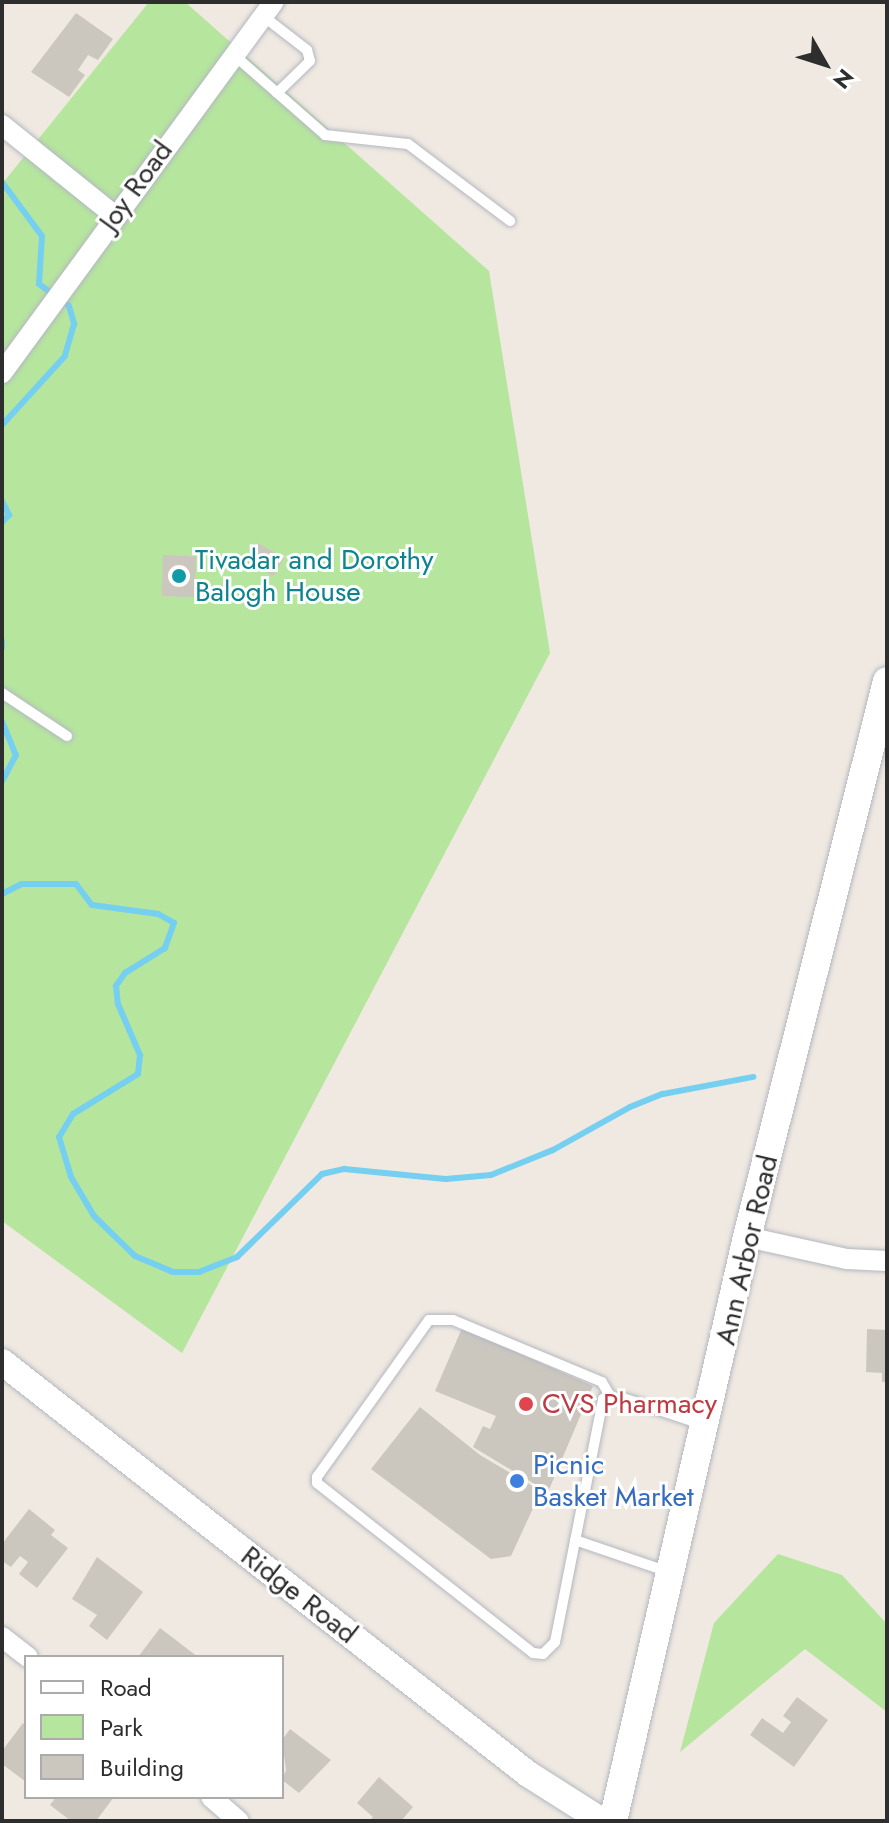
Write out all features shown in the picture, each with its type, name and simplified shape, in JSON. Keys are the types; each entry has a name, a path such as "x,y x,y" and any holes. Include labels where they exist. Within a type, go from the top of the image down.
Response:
{"main road":[{"name":"Ann Arbor Road","path":"613,1821 707,1426 747,1237 887,681"}],"street":[{"name":"Joy Road","path":"2,373 114,215 268,9"},
{"path":"2,125 114,215"},
{"path":"747,1237 847,1259 887,1261"},
{"name":"Ridge Road","path":"2,1362 528,1774 602,1821"},
{"path":"2,1637 25,1655"},
{"path":"213,1799 239,1821"}],"lane":[{"path":"268,9 307,50 310,61 277,93"},
{"path":"234,55 325,135 408,144 510,221"},
{"path":"2,693 67,736"},
{"path":"610,1396 602,1382 453,1320 429,1320 317,1477 317,1483 533,1653 543,1654 555,1642 603,1399 610,1396 707,1426"},
{"path":"575,1540 671,1573"}],"green space":[{"path":"149,2 185,2 489,271 550,653 182,1353 2,1221 2,184"},
{"path":"778,1554 842,1575 887,1624 887,1712 805,1649 680,1752 714,1623"}],"building":[{"path":"76,13 113,39 98,60 88,55 78,70 85,75 69,97 31,72"},
{"path":"258,543 284,558 273,576 248,561"},
{"name":"Tivadar and Dorothy Balogh House","path":"163,555 196,556 195,597 162,596"},
{"name":"CVS Pharmacy","path":"462,1328 593,1386 548,1492 473,1447 483,1426 490,1429 496,1416 435,1391"},
{"path":"867,1329 887,1330 887,1382 882,1382 882,1373 866,1372"},
{"path":"420,1407 480,1455 541,1491 511,1556 491,1559 371,1469"},
{"path":"29,1509 55,1530 51,1535 68,1548 37,1588 19,1574 28,1562 20,1556 11,1567 2,1561 2,1544"},
{"path":"97,1557 143,1592 107,1640 89,1626 97,1615 72,1599"},
{"path":"160,1628 195,1655 140,1655"},
{"path":"797,1697 828,1720 794,1767 750,1735 762,1718 783,1733 791,1722 783,1716"},
{"path":"23,1723 24,1780 2,1764 2,1751"},
{"path":"290,1729 331,1760 299,1793 284,1782 284,1737"},
{"path":"379,1777 413,1807 401,1821 369,1821 373,1817 357,1803"},
{"path":"54,1799 112,1799 96,1821 71,1821 50,1805"}],"waterway":[{"path":"2,182 42,236 39,284 69,306 74,324 65,356 2,425"},
{"path":"2,501 9,515 2,522"},
{"path":"2,641 2,648"},
{"path":"2,721 16,755 2,781"},
{"path":"2,894 22,884 76,884 92,905 158,914 174,923 165,948 125,973 116,986 118,1004 140,1055 138,1074 73,1114 59,1137 71,1177 94,1216 135,1256 173,1272 199,1272 237,1257 322,1174 344,1169 446,1179 491,1175 553,1150 630,1107 663,1094 753,1077"}],"place":[{"name":"Tivadar and Dorothy Balogh House","path":"179,576"},
{"name":"CVS Pharmacy","path":"526,1404"},
{"name":"Picnic Basket Market","path":"517,1481"}]}
